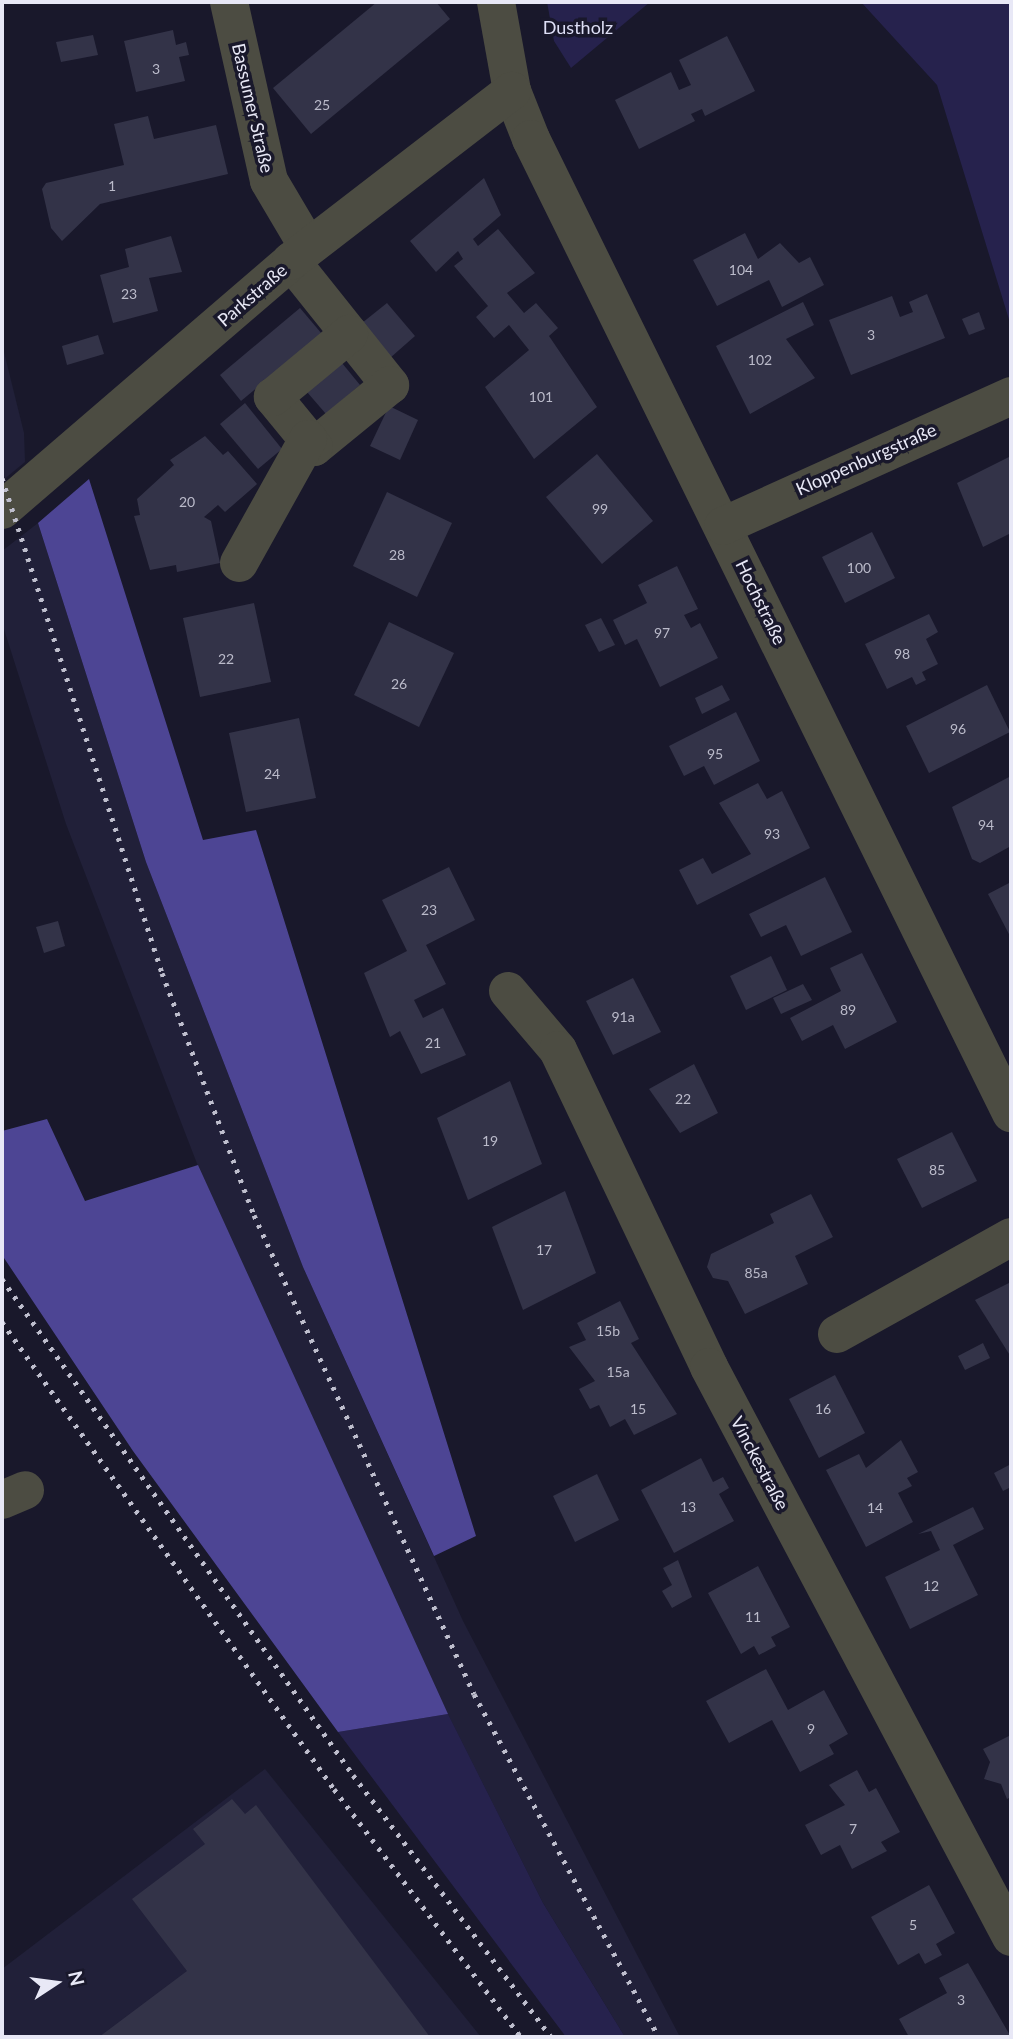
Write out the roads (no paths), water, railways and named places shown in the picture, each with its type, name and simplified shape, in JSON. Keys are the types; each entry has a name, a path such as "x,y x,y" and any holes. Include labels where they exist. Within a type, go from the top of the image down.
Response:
{"street":[{"name":"Bassumer Straße","path":"229,2 269,181 299,254 349,334 390,384 314,447 308,439"},
{"name":"Hochstraße","path":"496,2 512,91 1011,1112"},
{"name":"Parkstraße","path":"2,510 299,254 512,91"},
{"path":"239,563 308,439 273,397 349,334"},
{"name":"Kloppenburgstraße","path":"723,526 1011,396"},
{"name":"Vinckestraße","path":"508,991 558,1050 709,1367 1011,1937"},
{"path":"837,1334 1011,1237"}],"railway":[{"path":"2,478 162,973 254,1215 474,1694 659,2037"},
{"path":"2,1279 353,1775 551,2037"},
{"path":"2,1322 334,1789 521,2037"}],"park label":[{"name":"Dustholz","path":"578,27"}]}
